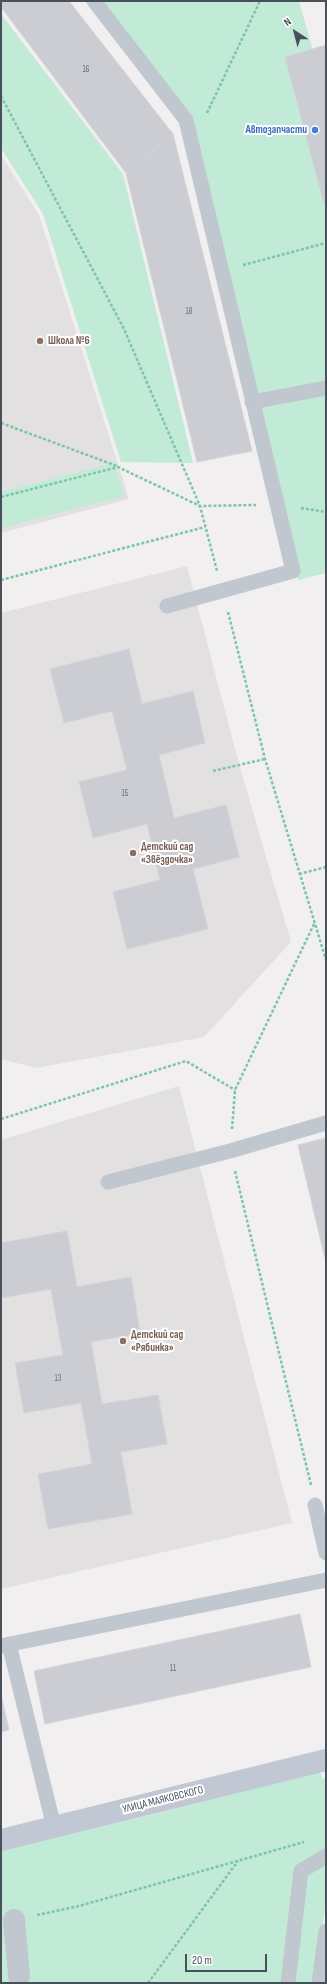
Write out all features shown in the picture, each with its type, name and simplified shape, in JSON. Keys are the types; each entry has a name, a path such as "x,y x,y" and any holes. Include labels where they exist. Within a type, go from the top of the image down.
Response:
{"main road":[{"name":"УЛИЦА МАЯКОВСКОГО","path":"1,1840 326,1760"}],"street":[{"path":"13,1979 14,1920"}],"lane":[{"path":"94,1 186,120 293,571 167,606"},
{"path":"252,402 326,388"},
{"path":"108,1182 230,1151 326,1123"},
{"path":"316,1505 326,1553"},
{"path":"54,1827 5,1645 326,1580"},
{"path":"288,1983 301,1871 326,1856"},
{"path":"319,1983 326,1931"}],"path":[{"path":"192,146 260,1"},
{"path":"1,96 124,329 200,506 265,759 326,960"},
{"path":"221,271 326,243"},
{"path":"1,423 118,467 200,506 277,505 326,512"},
{"path":"1,497 118,467"},
{"path":"1,580 205,527"},
{"path":"213,771 265,759"},
{"path":"299,874 326,867"},
{"path":"314,924 235,1090 230,1151 316,1505"},
{"path":"1,1119 186,1061 235,1090"},
{"path":"79,1906 312,1840"},
{"path":"148,1983 239,1860"}],"shaded area":[{"name":"Школа №6","path":"1,155 39,215 129,499 1,533"},
{"name":"Детский сад «Звёздочка»","path":"187,566 239,764 291,942 204,1037 36,1068 1,1059 1,613"},
{"name":"Детский сад «Рябинка»","path":"179,1086 292,1523 1,1589 1,1140"}],"green space":[{"path":"98,1 299,1 326,97 326,573 298,580 188,119"},
{"path":"1,14 123,174 193,463 121,462 43,214 1,148"},
{"path":"114,463 125,496 1,528 1,492"},
{"path":"320,1771 322,1778 326,1779 326,1900 315,1983 1,1983 1,1851 158,1813"}],"building":[{"path":"1,1 69,1 173,134 126,173 1,7"},
{"name":"Автозапчасти","path":"326,45 326,204 324,204 285,57"},
{"path":"173,134 252,451 197,462 126,173"},
{"path":"129,649 142,704 193,691 205,743 159,755 174,818 226,805 239,857 193,869 208,929 127,949 113,892 160,880 147,824 93,838 79,782 127,770 112,711 64,723 50,669"},
{"path":"326,1138 326,1263 298,1145"},
{"path":"67,1231 77,1287 131,1277 140,1333 91,1342 102,1404 158,1395 167,1444 121,1452 132,1514 48,1529 38,1474 92,1464 81,1403 24,1413 15,1363 63,1355 51,1289 1,1298 1,1243"},
{"path":"300,1614 311,1667 45,1724 34,1671"},
{"path":"1,1694 9,1730 1,1732"}],"place":[{"name":"Автозапчасти","path":"315,130"},
{"name":"Школа №6","path":"40,341"},
{"name":"Детский сад «Звёздочка»","path":"133,853"},
{"name":"Детский сад «Рябинка»","path":"123,1341"}]}
